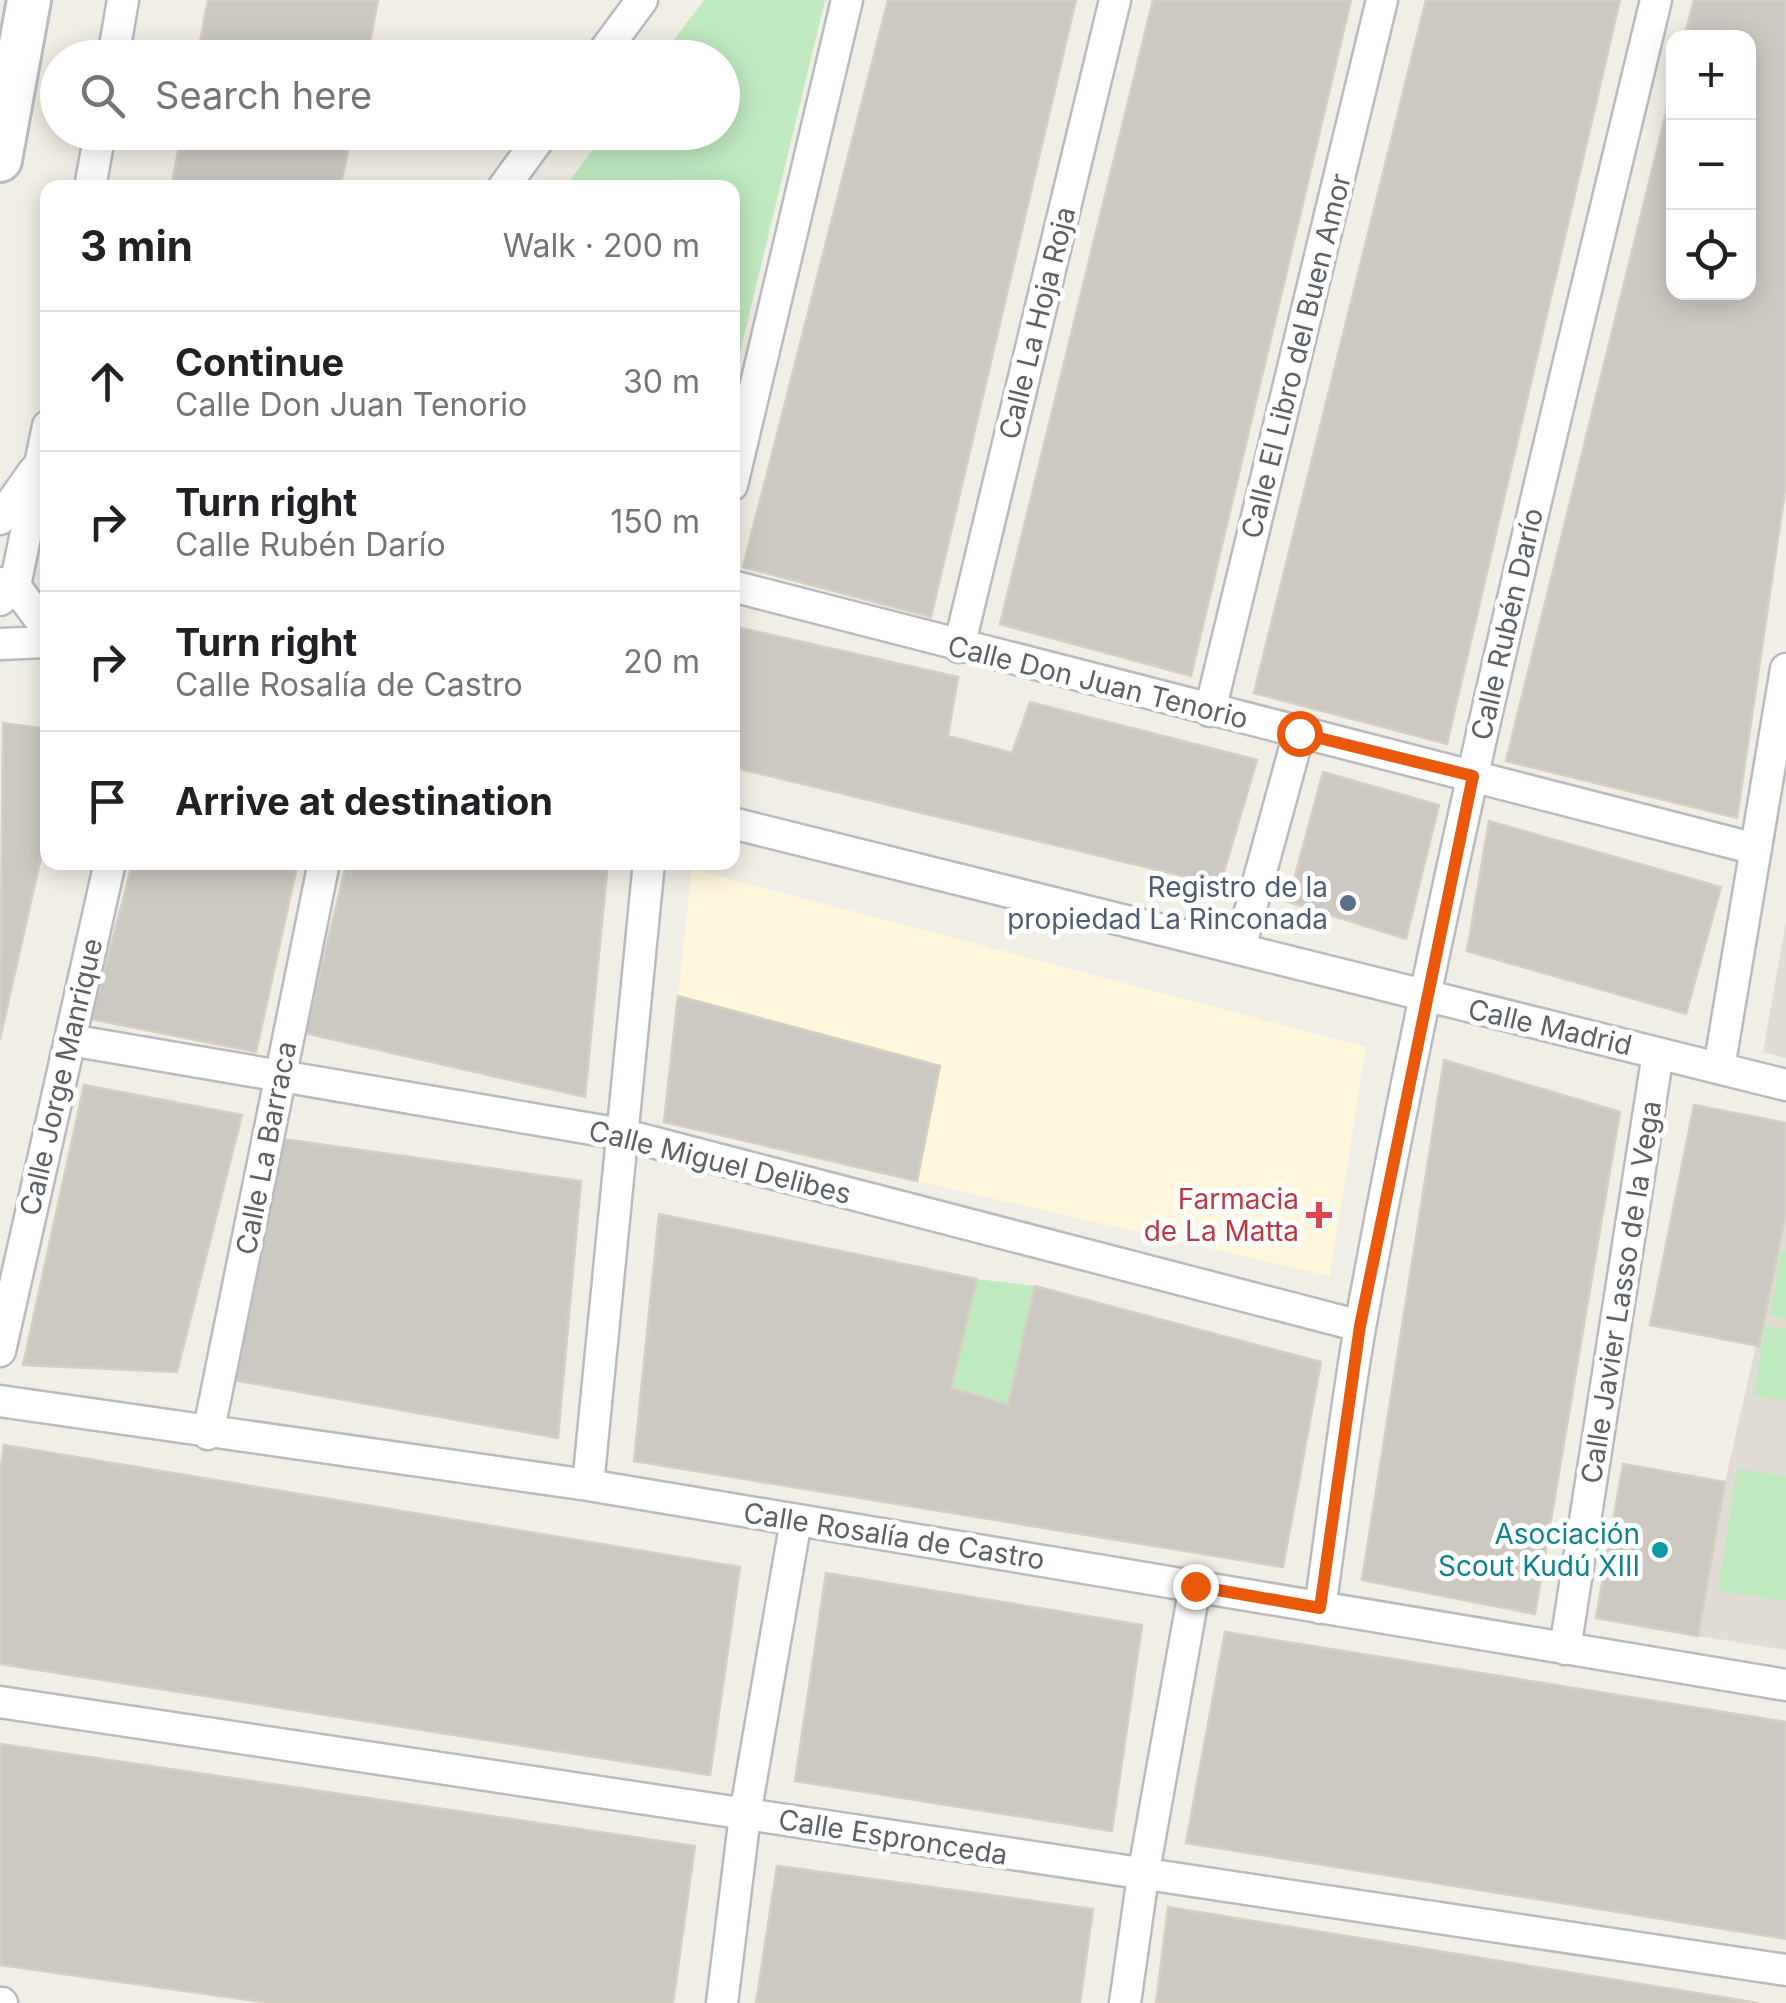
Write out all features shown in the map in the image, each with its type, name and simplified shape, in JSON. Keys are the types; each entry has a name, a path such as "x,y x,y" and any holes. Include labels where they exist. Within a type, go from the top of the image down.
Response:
{"main road":[{"path":"0,160 29,0"}],"street":[{"path":"116,40 123,0"},
{"path":"613,40 642,0"},
{"path":"740,450 847,0"},
{"name":"Calle La Hoja Roja","path":"959,647 1115,0"},
{"name":"Calle El Libro del Buen Amor","path":"1210,711 1382,0"},
{"name":"Calle Rubén Darío","path":"1320,1608 1360,1326 1425,998 1473,776 1656,0"},
{"path":"91,180 97,150"},
{"path":"509,180 531,150"},
{"path":"0,519 40,463"},
{"path":"40,467 5,590 40,623"},
{"name":"Calle Don Juan Tenorio","path":"740,588 1756,849"},
{"path":"0,644 40,642"},
{"path":"1719,1068 1786,669"},
{"path":"1240,948 1299,733"},
{"name":"Calle Madrid","path":"740,825 1786,1085"},
{"name":"Calle Jorge Manrique","path":"0,1351 108,870"},
{"name":"Calle La Barraca","path":"208,1434 322,870"},
{"path":"588,1486 649,870"},
{"name":"Calle Miguel Delibes","path":"70,1040 621,1134 1360,1326"},
{"name":"Calle Javier Lasso de la Vega","path":"1565,1649 1658,1053"},
{"name":"Calle Rosalía de Castro","path":"0,1401 588,1486 1786,1685"},
{"path":"722,2003 744,1814 796,1520"},
{"path":"1126,2003 1143,1876 1195,1586"},
{"name":"Calle Espronceda","path":"0,1702 1786,1970"}],"shaded area":[{"path":"692,870 696,870 1366,1047 1330,1276 917,1181 940,1066 678,996"},
{"path":"1786,921 1786,1058 1763,1052"},
{"path":"1786,1213 1786,1650 1698,1636 1725,1482"}],"green space":[{"path":"704,0 825,0 740,353 740,180 570,180 592,150 740,150 740,40 674,40"},
{"path":"1781,1251 1786,1251 1786,1319 1770,1316"},
{"path":"977,1279 1035,1286 1008,1405 951,1388"},
{"path":"1765,1326 1786,1329 1786,1401 1754,1396"},
{"path":"1737,1469 1786,1476 1786,1601 1718,1591"}],"building":[{"path":"208,0 378,0 370,40 200,40"},
{"path":"888,0 1076,0 931,617 743,567"},
{"path":"1153,0 1351,0 1191,676 1000,624"},
{"path":"1426,0 1620,0 1447,744 1254,693"},
{"path":"1694,0 1786,0 1786,484 1737,818 1506,761 1666,113 1666,300 1756,300 1756,30 1686,30"},
{"path":"178,150 348,150 342,180 173,180"},
{"path":"740,628 958,677 948,736 1012,753 1030,702 1257,760 1220,885 740,769"},
{"path":"3,723 40,728 40,862 0,1039"},
{"path":"1323,772 1439,805 1406,939 1288,902"},
{"path":"1489,821 1721,887 1686,1014 1467,951"},
{"path":"131,870 296,870 256,1052 91,1019"},
{"path":"345,870 607,870 585,1097 305,1033"},
{"path":"678,996 940,1066 917,1181 664,1122"},
{"path":"1444,1060 1620,1112 1535,1614 1362,1580"},
{"path":"84,1085 242,1115 177,1372 23,1365"},
{"path":"1694,1105 1786,1123 1786,1213 1759,1346 1650,1325"},
{"path":"283,1139 581,1181 558,1438 233,1380"},
{"path":"659,1214 977,1279 951,1388 1008,1405 1035,1286 1321,1362 1283,1567 634,1461"},
{"path":"4,1445 740,1567 710,1775 0,1664 0,1473"},
{"name":"Asociación Scout Kudú XIII","path":"1623,1464 1725,1482 1698,1636 1596,1618"},
{"path":"826,1573 1142,1625 1112,1831 795,1781"},
{"path":"1225,1632 1786,1722 1786,1939 1186,1843"},
{"path":"0,1744 695,1846 673,2003 270,2003 0,1965"},
{"path":"777,1866 1093,1909 1080,2003 756,2003"},
{"path":"1168,1907 1758,2003 1156,2003"}],"place":[{"name":"Registro de la propiedad La Rinconada","path":"1348,903"},
{"name":"Farmacia de La Matta","path":"1319,1215"},
{"name":"Asociación Scout Kudú XIII","path":"1660,1550"}],"route":[{"path":"1195,1586 1320,1608 1360,1326 1473,776 1299,733"}]}
